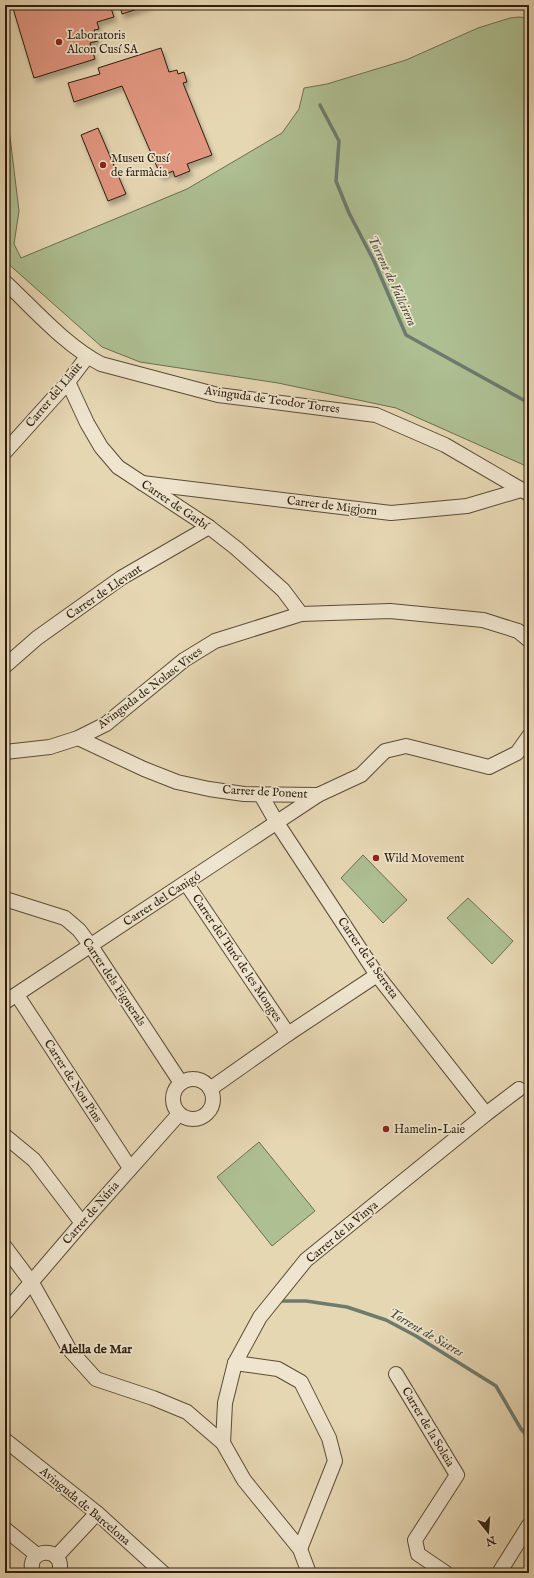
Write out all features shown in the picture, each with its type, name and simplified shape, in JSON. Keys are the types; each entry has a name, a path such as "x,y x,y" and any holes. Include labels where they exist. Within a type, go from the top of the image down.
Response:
{"street":[{"name":"Avinguda de Teodor Torres","path":"5,282 71,345 87,357 101,364 218,395 376,415 445,445 525,492"},
{"name":"Carrer del Llaüt","path":"5,452 68,382 87,357"},
{"name":"Carrer de Garbí","path":"68,382 87,423 101,447 118,467 209,527 236,548 283,590 301,614"},
{"name":"Carrer de Migjorn","path":"142,483 391,512 466,506 525,492"},
{"name":"Carrer de Llevant","path":"5,666 37,638 120,578 209,527"},
{"name":"Avinguda de Nolasc Vives","path":"5,752 50,747 78,738 106,724 184,660 214,641 301,614 390,611 483,620 518,631 529,640"},
{"name":"Carrer de Ponent","path":"78,738 144,770 177,782 209,789 261,795 318,795 361,775 385,751 406,746 488,767 517,753 529,736"},
{"name":"Carrer de la Serreta","path":"261,795 277,823 377,975 486,1114"},
{"name":"Carrer del Canigó","path":"11,999 318,795"},
{"name":"Carrer del Turó de les Monges","path":"186,883 288,1034"},
{"name":"Carrer dels Figuerals","path":"5,899 65,918 79,930 181,1083"},
{"path":"210,1089 288,1034 377,975"},
{"name":"Carrer de Nou Pins","path":"11,999 130,1168"},
{"path":"195,1079 206,1084 210,1089 213,1102 207,1114 202,1118 189,1120 175,1110 172,1100 175,1090 181,1083 195,1079"},
{"name":"Carrer de la Vinya","path":"223,1443 226,1402 235,1363 260,1317 306,1260 519,1089"},
{"name":"Carrer de Núria","path":"5,1313 130,1168 179,1114"},
{"path":"5,1136 34,1160 82,1223"},
{"path":"5,1247 32,1283 69,1349 96,1379 153,1398 188,1412 223,1443 244,1480 300,1549 309,1573"},
{"path":"235,1363 278,1369 301,1382 329,1438 335,1461 300,1549"},
{"name":"Carrer de la Soleia","path":"396,1374 457,1475 416,1540 418,1554 446,1573"},
{"name":"Avinguda de Barcelona","path":"5,1440 97,1513 163,1573"},
{"path":"56,1557 97,1513"},
{"path":"499,1573 529,1525"},
{"path":"5,1529 37,1555"},
{"path":"33,1573 32,1564 37,1555 45,1552 56,1557 60,1564 59,1573"}],"green space":[{"path":"510,18 529,18 529,469 526,466 396,408 278,383 140,362 102,347 5,261 5,96 19,211 14,244 21,258 187,189 282,133 299,109 304,88 327,84 406,60 478,28"},
{"path":"363,855 407,900 383,923 341,878"},
{"path":"468,898 513,941 492,964 447,918"},
{"path":"259,1142 315,1211 272,1246 217,1177"}],"building":[{"name":"Laboratoris Alcon Cusí SA","path":"12,5 105,5 105,7 110,5 114,17 97,22 99,29 94,30 98,41 90,43 95,59 34,78"},
{"name":"Laboratoris Alcon Cusí SA","path":"120,5 150,5 122,14"},
{"path":"161,48 169,72 177,70 178,74 184,72 187,82 183,83 212,155 187,164 190,171 175,177 173,171 161,176 122,86 74,102 68,83 100,74 98,68"},
{"name":"Museu Cusí de farmàcia","path":"98,128 126,194 108,201 81,135"}],"waterway":[{"name":"Torrent de Vallcirera","path":"320,105 339,141 336,181 349,213 374,261 406,335 529,403"},
{"name":"Torrent de Sistres","path":"280,1301 306,1301 347,1307 386,1320 416,1336 496,1386 521,1429 529,1438"}],"place":[{"name":"Laboratoris Alcon Cusí SA","path":"59,42"},
{"name":"Museu Cusí de farmàcia","path":"103,165"},
{"name":"Wild Movement","path":"376,858"},
{"name":"Hamelin-Laie","path":"386,1129"}],"district":[{"name":"Alella de Mar","path":"96,1349"}]}
